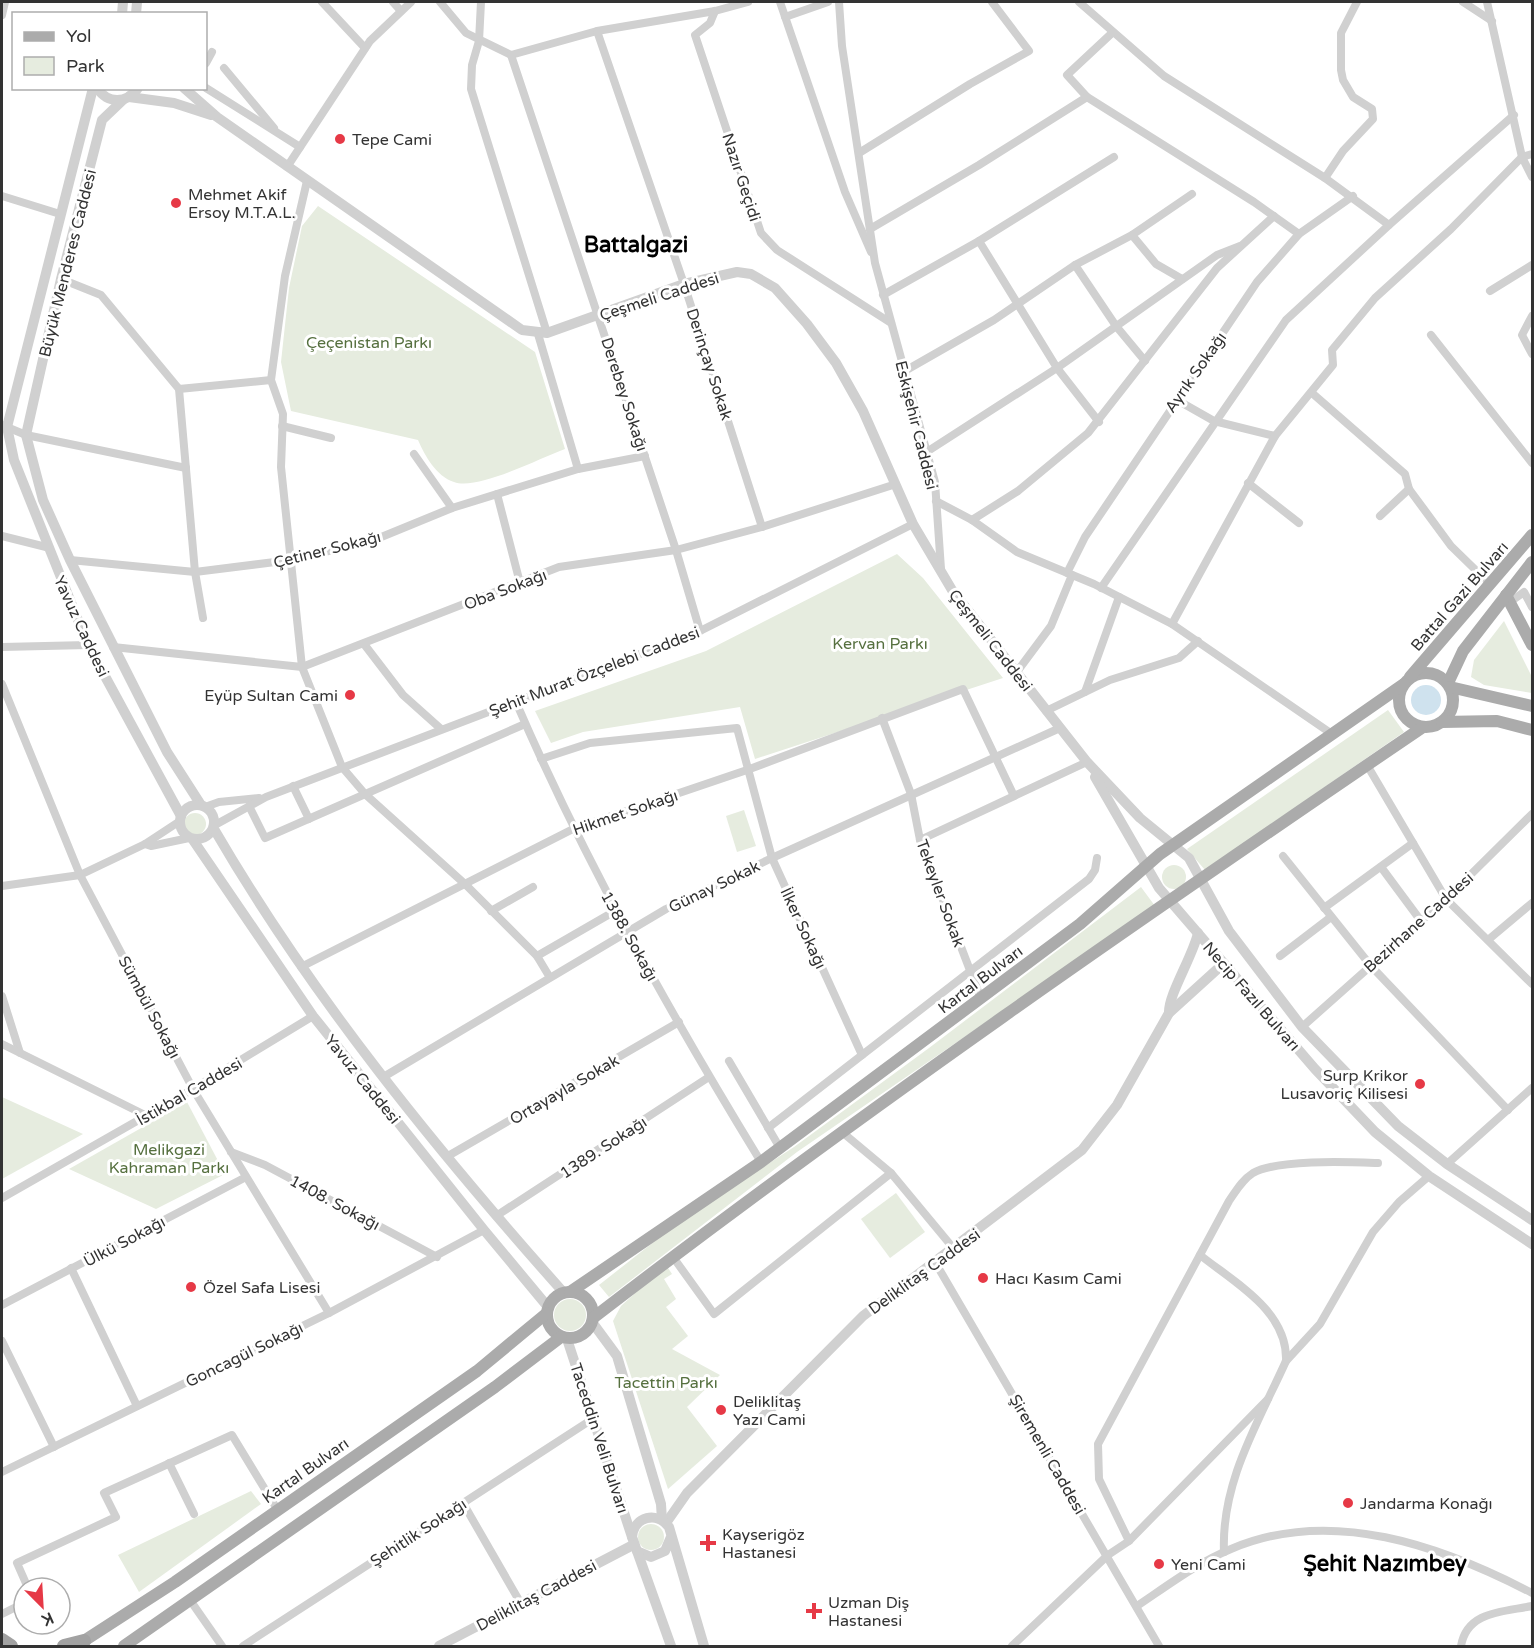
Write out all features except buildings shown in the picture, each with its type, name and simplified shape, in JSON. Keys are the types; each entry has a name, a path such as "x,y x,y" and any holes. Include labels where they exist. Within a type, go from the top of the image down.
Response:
{"highway":[{"path":"2,1640 11,1647"},
{"path":"64,1647 80,1644"}],"main road":[{"name":"Battal Gazi Bulvarı","path":"1407,681 1533,535"},
{"name":"Battal Gazi Bulvarı","path":"1449,685 1463,651 1508,599 1533,562"},
{"path":"1508,599 1533,645"},
{"path":"1423,727 1411,722 1402,713 1399,700 1407,681 1429,673 1449,685 1533,706"},
{"name":"Kartal Bulvarı","path":"567,1293 761,1162 1080,924 1172,845 1407,681"},
{"path":"1442,722 1453,706 1449,685"},
{"path":"124,1647 564,1338 584,1334 593,1320 673,1257 842,1132 1201,879 1423,727 1442,722 1497,721 1533,730"},
{"path":"564,1338 552,1330 548,1310 556,1297 567,1293 579,1294 589,1301 593,1320"},
{"name":"Kartal Bulvarı","path":"80,1644 176,1582 477,1371 548,1310"}],"street":[{"path":"2,15 5,2"},
{"path":"322,2 365,48"},
{"path":"393,2 401,11"},
{"path":"287,167 365,48 411,2"},
{"path":"440,2 466,33 479,42 511,55 597,31 714,11 748,2"},
{"path":"481,2 479,42 472,65 473,97 543,334 578,469"},
{"path":"780,2 845,192 876,263"},
{"path":"785,17 828,2"},
{"name":"Eskişehir Caddesi","path":"838,2 842,46 876,263 903,372 935,482 936,501 972,520 1017,552 1101,588 1172,624 1332,734"},
{"path":"859,153 970,84 1029,51 992,2"},
{"path":"1079,2 1112,33 1173,82 1326,178 1389,225"},
{"path":"1326,178 1343,151 1373,119 1372,109 1360,102 1348,90 1341,70 1341,33 1357,2"},
{"path":"1463,2 1492,21"},
{"path":"1487,2 1522,157 1533,177"},
{"name":"Nazır Geçidi","path":"714,11 710,23 695,35 760,233 777,250 891,323"},
{"name":"Derinçay Sokak","path":"597,31 684,284 762,527"},
{"path":"1112,33 1067,75 1087,97 1299,234"},
{"path":"207,61 212,52"},
{"name":"Derebey Sokağı","path":"511,55 676,550 700,631"},
{"path":"224,68 280,135"},
{"path":"207,89 300,147"},
{"name":"Büyük Menderes Caddesi","path":"4,426 94,90"},
{"path":"98,90 111,100 174,103 217,117"},
{"name":"Büyük Menderes Caddesi","path":"26,435 61,279 102,120 136,90"},
{"path":"186,90 217,117 522,330 543,334"},
{"path":"870,229 979,165 1087,97"},
{"path":"1101,588 1214,421 1286,320 1514,115"},
{"path":"1172,624 1275,436 1333,365 1332,350 1370,305 1451,229 1522,157 1533,154"},
{"path":"883,295 978,241 1114,158"},
{"path":"307,181 285,276 271,380 283,414 281,467 302,667 342,767 365,794 466,885 537,956 549,976"},
{"path":"903,372 987,324 1075,265 1132,235 1192,194"},
{"path":"2,196 60,214"},
{"name":"Ayrık Sokağı","path":"1016,673 1051,626 1085,537 1257,282 1299,234 1353,196"},
{"path":"972,520 1018,491 1073,447 1099,422 1216,268 1274,216"},
{"path":"1132,235 1156,264 1182,279"},
{"path":"978,241 1057,368 1099,422"},
{"path":"926,453 1057,368 1223,251 1240,246"},
{"path":"1075,265 1116,326 1145,361"},
{"path":"1490,291 1533,265"},
{"name":"Çeşmeli Caddesi","path":"543,334 684,284 737,272 751,274 774,288 807,324 836,363 863,411 913,524 941,574 1087,762 1140,818 1172,845"},
{"path":"61,279 101,295 179,389 195,572 203,618"},
{"path":"1533,316 1522,335 1533,354"},
{"path":"1431,335 1533,463"},
{"path":"179,389 271,380"},
{"path":"1312,393 1406,474 1409,489 1451,546 1491,585"},
{"path":"1177,400 1214,421 1275,436"},
{"path":"4,426 26,435 186,468"},
{"name":"Yavuz Caddesi","path":"4,426 46,547 87,645 180,819"},
{"path":"282,426 331,438"},
{"name":"Yavuz Caddesi","path":"26,435 43,500 70,560 166,752 203,806"},
{"path":"414,454 452,508"},
{"name":"Çetiner Sokağı","path":"70,560 195,572 291,560 374,540 452,508 578,469 645,456"},
{"path":"1248,483 1299,523"},
{"name":"Oba Sokağı","path":"113,647 302,667 559,567 676,550 762,527 896,484"},
{"path":"1380,516 1409,489"},
{"path":"496,494 520,583"},
{"path":"936,501 941,574"},
{"name":"Şehit Murat Özçelebi Caddesi","path":"214,827 266,797 293,786 700,631 913,524"},
{"path":"2,536 46,547"},
{"path":"1508,599 1524,592 1533,608"},
{"path":"1085,692 1119,597"},
{"path":"1046,711 1110,680 1179,658 1198,641"},
{"path":"364,644 403,695 441,729"},
{"path":"2,646 87,645"},
{"name":"Sümbül Sokağı","path":"2,684 80,875 193,1089 329,1313"},
{"name":"Hikmet Sokağı","path":"301,967 573,829 747,770 963,689 994,757"},
{"name":"1388. Sokağı","path":"516,702 573,829 615,911 709,1077 761,1162"},
{"name":"Tekeyler Sokak","path":"882,718 911,794 920,840 981,999"},
{"path":"249,806 265,838 525,724"},
{"name":"İlker Sokağı","path":"541,759 590,742 737,728 772,858 862,1055"},
{"name":"Günay Sokak","path":"385,1076 626,931 772,858 1060,728"},
{"path":"994,757 1014,796"},
{"path":"920,840 1087,762"},
{"name":"Çeşmeli Caddesi","path":"1087,762 1145,866"},
{"path":"1368,765 1446,899 1533,984"},
{"path":"293,786 309,819"},
{"name":"Şehit Murat Özçelebi Caddesi","path":"203,806 266,797"},
{"path":"2,886 80,875 145,844 180,819 187,808 203,806 214,816 214,827 203,839 151,846 145,844"},
{"name":"Bezirhane Caddesi","path":"1302,1027 1446,899 1533,814"},
{"path":"180,819 182,831 191,839"},
{"name":"Yavuz Caddesi","path":"214,827 252,895 301,967 496,1216 567,1293"},
{"name":"Yavuz Caddesi","path":"191,839 314,1016 548,1310"},
{"path":"1324,908 1413,843"},
{"name":"Necip Fazıl Bulvarı","path":"1172,845 1189,858 1229,931 1302,1027 1398,1126 1447,1164 1533,1220"},
{"path":"1283,856 1371,966 1508,1110"},
{"path":"768,1128 1089,879 1095,870 1097,858"},
{"name":"Necip Fazıl Bulvarı","path":"1145,866 1159,888 1223,963 1315,1069 1374,1132 1429,1176 1533,1244"},
{"path":"1381,867 1421,921"},
{"path":"491,911 533,887"},
{"path":"1488,940 1533,903"},
{"path":"537,956 615,911"},
{"path":"1280,956 1331,917"},
{"name":"Deliklitaş Caddesi","path":"664,1522 687,1493 875,1305 1070,1161 1093,1138 1117,1105 1169,1013 1169,1003 1189,963 1198,933"},
{"name":"Deliklitaş Caddesi","path":"1169,1013 1178,1008 1195,987 1223,963"},
{"path":"2,996 20,1053"},
{"name":"İstikbal Caddesi","path":"2,1198 147,1116 314,1016"},
{"name":"Ortayayla Sokak","path":"448,1156 679,1022"},
{"path":"2,1044 147,1116"},
{"path":"729,1061 780,1148"},
{"name":"1389. Sokağı","path":"496,1216 709,1077"},
{"path":"1447,1164 1533,1088"},
{"path":"842,1132 891,1173 954,1248"},
{"name":"1408. Sokağı","path":"231,1152 265,1165 437,1257"},
{"path":"1129,1540 1099,1479 1098,1444 1229,1201 1243,1182 1257,1171 1306,1164 1378,1163"},
{"path":"673,1257 714,1314 891,1173"},
{"path":"1224,1552 1224,1521 1230,1488 1241,1457 1286,1361 1320,1324 1353,1263 1373,1232 1399,1202 1429,1176"},
{"name":"Ülkü Sokağı","path":"2,1305 246,1177"},
{"name":"Goncagül Sokağı","path":"2,1472 329,1313 484,1230"},
{"path":"1200,1255 1270,1313 1284,1337 1286,1361"},
{"name":"Şiremenli Caddesi","path":"935,1262 1159,1647"},
{"path":"71,1268 137,1406"},
{"path":"593,1320 617,1356 661,1504 664,1522 686,1577 704,1647"},
{"name":"Taceddin Veli Bulvarı","path":"564,1338 594,1418 669,1646"},
{"path":"2,1341 54,1447"},
{"path":"1012,1647 1107,1555 1129,1540 1268,1399"},
{"name":"Şehitlik Sokağı","path":"243,1647 594,1418"},
{"path":"23,1576 17,1563 116,1516 105,1492 232,1435 278,1509"},
{"path":"169,1463 194,1514"},
{"path":"463,1503 520,1602"},
{"path":"664,1522 652,1517 642,1520 634,1527 634,1544 646,1556 656,1556 665,1551 671,1538"},
{"path":"1137,1606 1224,1552 1256,1540 1295,1533 1343,1532 1398,1538 1438,1552 1533,1593"},
{"name":"Deliklitaş Caddesi","path":"439,1647 520,1602 634,1544"},
{"path":"190,1600 222,1647"},
{"path":"1461,1647 1467,1629 1478,1618 1533,1606"}],"green space":[{"name":"Çeçenistan Parkı","path":"318,206 535,352 565,449 493,478 464,484 454,482 442,475 428,459 418,440 291,411 281,362 289,288 302,226"},
{"name":"Kervan Parkı","path":"897,554 923,578 1003,678 755,759 740,707 583,732 551,743 535,711 706,651"},
{"path":"1504,621 1532,677 1532,693 1484,685 1471,677 1474,660"},
{"path":"1388,710 1404,732 1205,870 1187,849"},
{"path":"744,810 756,846 737,852 726,816"},
{"path":"195,813 203,816 206,824 203,832 195,835 187,832 184,824 187,816"},
{"path":"1174,865 1183,868 1186,877 1183,886 1174,889 1165,886 1162,877 1165,868"},
{"path":"1141,887 1155,906 797,1152 609,1297 599,1285 683,1219 794,1147 929,1048"},
{"path":"2,1097 83,1134 2,1179"},
{"name":"Melikgazi Kahraman Parkı","path":"187,1102 225,1174 156,1209 69,1169"},
{"path":"896,1193 925,1232 890,1258 861,1219"},
{"name":"Tacettin Parkı","path":"666,1265 672,1274 664,1279 676,1299 666,1307 688,1336 672,1349 720,1375 687,1407 717,1446 668,1489 613,1321 621,1306"},
{"path":"570,1299 581,1304 586,1315 581,1326 570,1331 559,1326 554,1315 559,1304"},
{"path":"251,1491 261,1504 139,1592 118,1555"},
{"path":"651,1524 660,1528 664,1537 660,1546 651,1550 642,1546 638,1537 642,1528"}],"water":[{"path":"1426,685 1432,686 1440,694 1440,706 1432,714 1426,715 1420,714 1412,706 1411,700 1412,694 1420,686"}],"place":[{"name":"Tepe Cami","path":"340,139"},
{"name":"Mehmet Akif Ersoy M.T.A.L.","path":"176,203"},
{"name":"Eyüp Sultan Cami","path":"350,695"},
{"name":"Surp Krikor Lusavoriç Kilisesi","path":"1420,1084"},
{"name":"Hacı Kasım Cami","path":"983,1278"},
{"name":"Özel Safa Lisesi","path":"191,1287"},
{"name":"Deliklitaş Yazı Cami","path":"721,1410"},
{"name":"Jandarma Konağı","path":"1348,1503"},
{"name":"Kayserigöz Hastanesi","path":"708,1543"},
{"name":"Yeni Cami","path":"1159,1564"},
{"name":"Uzman Diş Hastanesi","path":"814,1611"}],"district":[{"name":"Battalgazi","path":"636,244"},
{"name":"Şehit Nazımbey","path":"1385,1563"}]}
